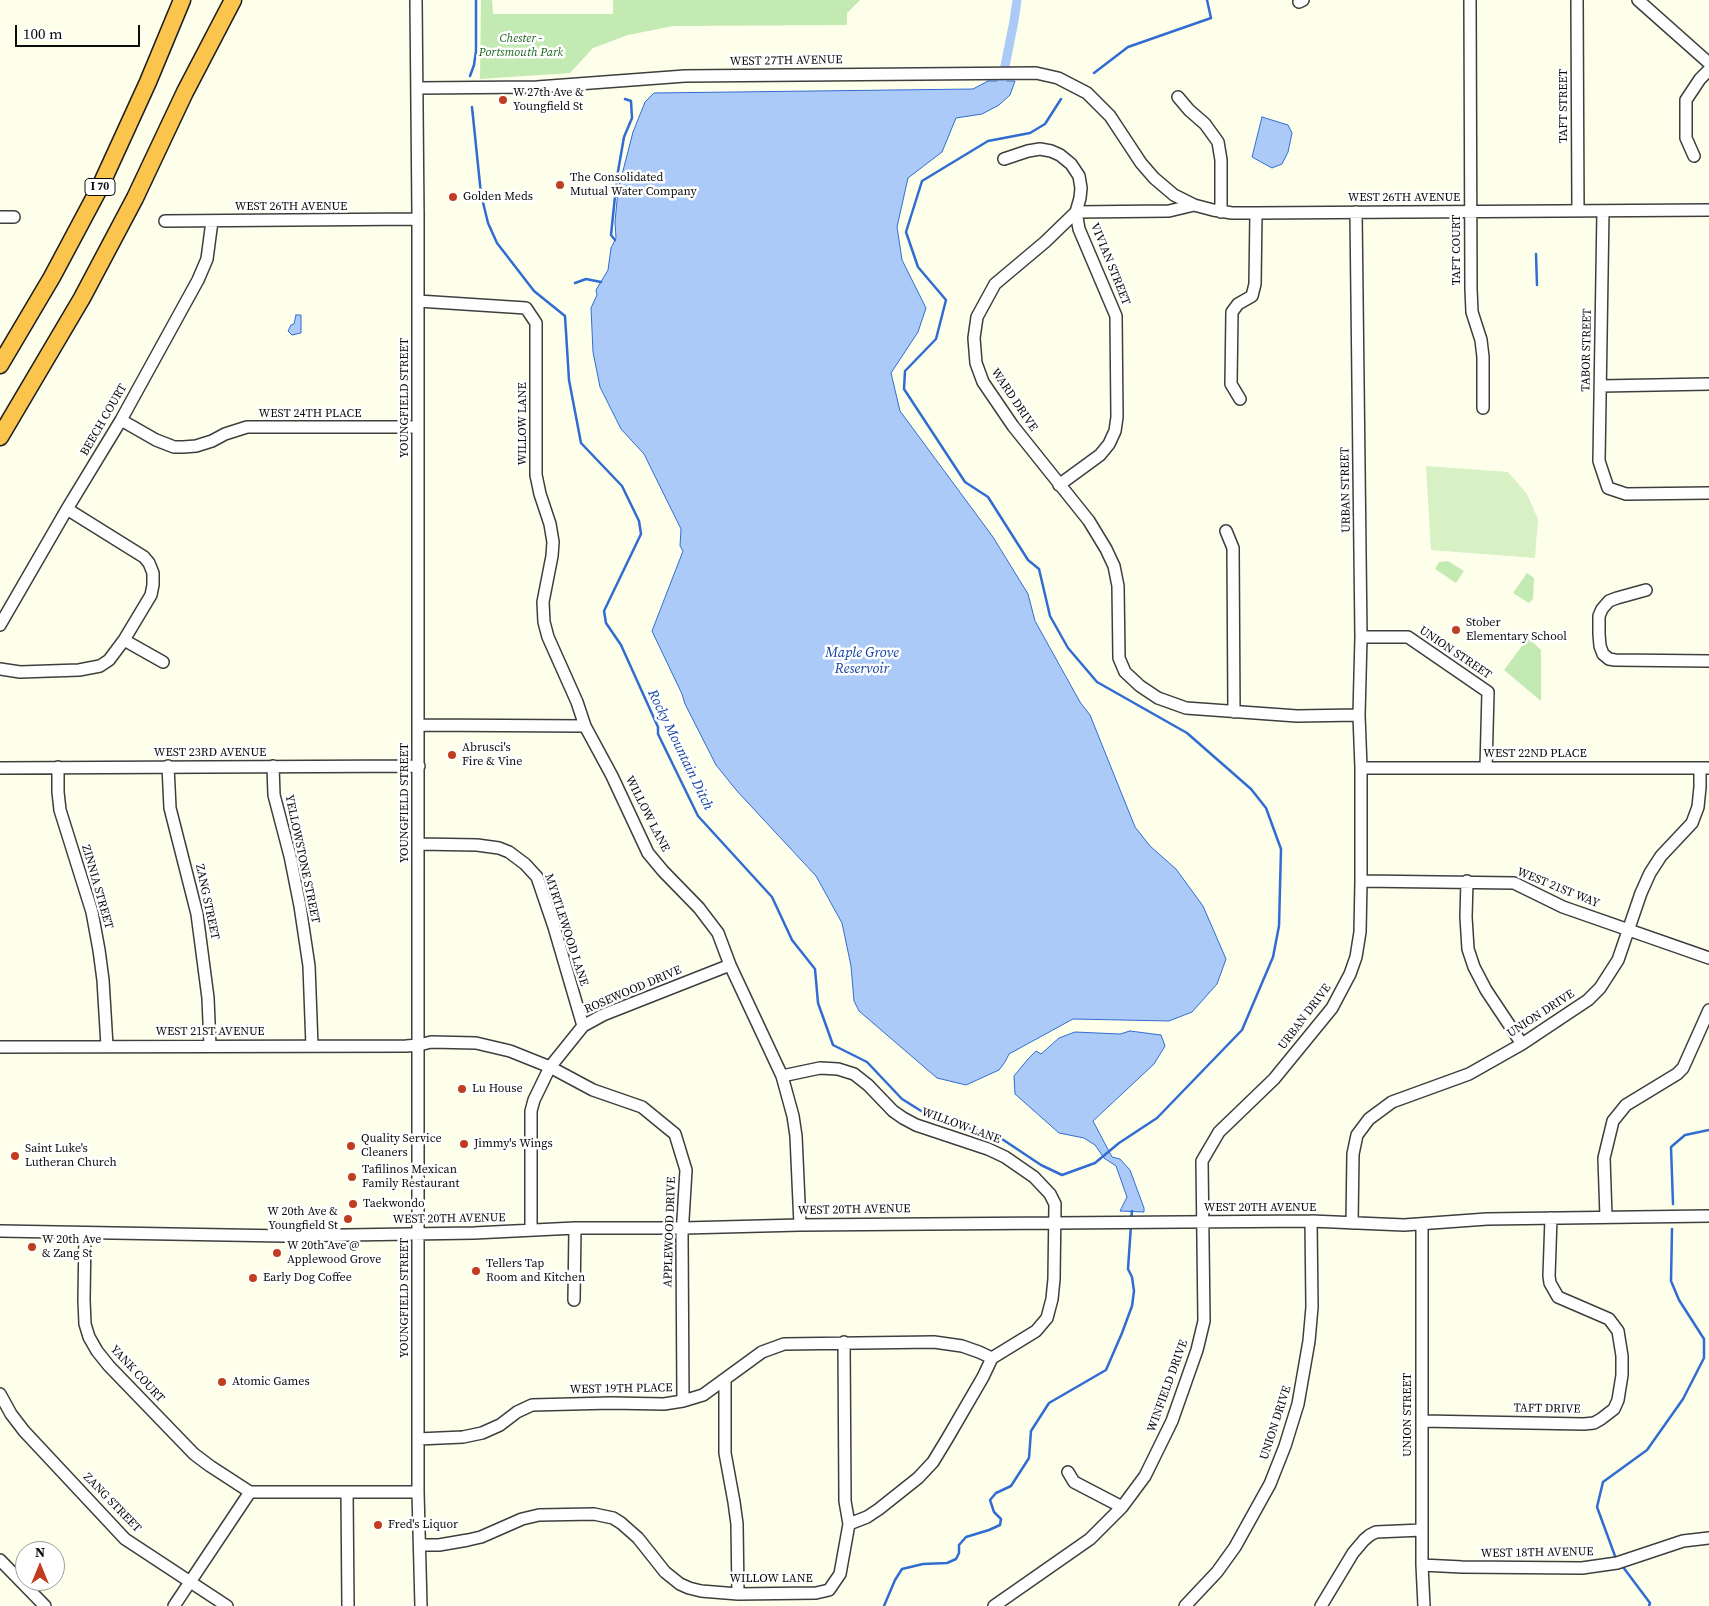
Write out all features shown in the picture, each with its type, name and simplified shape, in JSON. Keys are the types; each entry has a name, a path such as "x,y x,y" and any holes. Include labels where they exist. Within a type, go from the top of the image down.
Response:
{"highway":[{"name":"I 70","path":"0,365 52,277 100,187 148,82 182,0"},
{"path":"185,92 220,0"},
{"path":"0,437 82,298 135,198 185,92 232,0"}],"street":[{"name":"YOUNGFIELD STREET","path":"416,0 418,88 419,725 418,1492 421,1606"},
{"name":"TAFT COURT","path":"1470,0 1472,312 1481,340 1483,357 1483,408"},
{"name":"TAFT STREET","path":"1577,0 1578,211"},
{"path":"1638,0 1709,63"},
{"path":"1694,156 1686,138 1686,100 1700,78 1709,70"},
{"name":"WEST 27TH AVENUE","path":"418,88 537,87 685,76 1025,72 1058,78 1087,93 1110,116 1127,140"},
{"path":"1178,97 1205,124 1218,142 1221,160 1221,212"},
{"name":"WEST 26TH AVENUE","path":"1127,140 1141,163 1168,190 1194,205 1221,212 1709,210"},
{"name":"VIVIAN STREET","path":"1004,159 1040,149 1060,155 1071,164 1079,176 1081,188 1076,212 1079,229 1116,316 1117,417 1115,431 1109,444 1100,455 1059,485"},
{"path":"1076,212 1169,211 1194,205"},
{"name":"TABOR STREET","path":"1603,211 1599,461 1608,488 1626,494 1709,493"},
{"name":"WARD DRIVE","path":"1076,212 1046,242 995,284 978,317 974,338 976,363 982,382 1013,426 1089,522 1106,549 1114,566 1118,586 1119,658 1125,672 1140,686 1158,698 1176,706 1234,712"},
{"name":"URBAN STREET","path":"1356,212 1361,637 1358,716 1361,768"},
{"path":"1240,398 1231,384 1232,312 1238,304 1252,296 1256,284 1256,213"},
{"path":"0,217 14,217"},
{"name":"WEST 26TH AVENUE","path":"164,222 418,219"},
{"name":"BEECH COURT","path":"0,625 121,420 204,268 210,249 212,221"},
{"name":"WILLOW LANE","path":"418,301 526,308 536,323 536,476 550,524 553,542 544,592 544,622 548,637 577,702 585,726 612,776 648,853 699,908 718,933 730,965 782,1076 820,1068 838,1069 854,1074 868,1084 903,1118 916,1125 988,1149 1006,1157 1034,1177 1050,1194 1056,1204 1052,1299 1047,1318 1036,1332 992,1358"},
{"path":"1601,386 1709,384"},
{"name":"WEST 24TH PLACE","path":"121,420 156,440 174,447 196,446 212,442 225,434 247,427 418,427"},
{"path":"0,669 30,672 79,670 100,666 109,660 124,640 151,595 154,585 153,573 149,563 67,509"},
{"path":"1226,532 1233,548 1234,712 1297,716 1358,716"},
{"path":"1646,590 1617,598 1609,602 1602,609 1599,616 1599,634 1603,654 1609,659 1615,660 1709,662"},
{"name":"UNION STREET","path":"1361,637 1408,637 1488,692 1486,768"},
{"path":"124,640 163,662"},
{"path":"419,725 585,726"},
{"name":"ZANG STREET","path":"168,766 170,808 197,914 208,998 210,1046"},
{"name":"YELLOWSTONE STREET","path":"273,766 274,795 290,856 309,966 312,1046"},
{"name":"WEST 23RD AVENUE","path":"0,768 419,766"},
{"name":"ZINNIA STREET","path":"58,767 60,810 92,912 99,950 107,1046"},
{"name":"WEST 22ND PLACE","path":"1361,768 1704,768"},
{"name":"URBAN DRIVE","path":"1202,1222 1202,1161 1219,1132 1274,1079 1332,1008 1350,974 1356,957 1360,932 1361,768"},
{"name":"UNION DRIVE","path":"1352,1223 1353,1154 1358,1135 1369,1119 1392,1102 1469,1074 1522,1044 1588,1000 1600,988 1618,960 1650,873 1661,856 1692,823 1698,807 1704,768"},
{"name":"MYRTLEWOOD LANE","path":"419,844 478,845 499,848 509,852 525,864 536,877 554,927 583,1026"},
{"name":"WEST 21ST WAY","path":"1361,881 1514,883 1563,907 1709,958"},
{"path":"1467,881 1466,918 1468,949 1474,967 1486,990 1522,1044"},
{"name":"ROSEWOOD DRIVE","path":"531,1230 532,1112 534,1100 550,1067 583,1026 603,1015 730,965"},
{"path":"1606,1217 1604,1158 1614,1121 1626,1105 1677,1074 1683,1068 1705,1030 1709,1010"},
{"name":"APPLEWOOD DRIVE","path":"419,1045 431,1042 455,1042 510,1050 550,1067 593,1090 642,1107 675,1134 686,1170 684,1228 682,1236 683,1402"},
{"name":"WEST 21ST AVENUE","path":"0,1047 419,1045"},
{"path":"782,1076 793,1116 800,1224"},
{"name":"WEST 20TH AVENUE","path":"0,1231 284,1236 800,1224 1312,1221 1422,1225 1487,1219 1709,1216"},
{"name":"TAFT DRIVE","path":"1422,1421 1584,1424 1594,1423 1614,1409 1618,1400 1622,1375 1622,1356 1618,1331 1609,1319 1558,1297 1550,1283 1549,1276 1551,1218"},
{"name":"UNION DRIVE","path":"1185,1606 1217,1572 1235,1547 1270,1484 1287,1438 1298,1404 1309,1341 1312,1307 1312,1221"},
{"name":"WINFIELD DRIVE","path":"994,1606 1090,1539 1122,1507 1145,1476 1172,1421 1197,1350 1204,1321 1202,1222"},
{"name":"UNION STREET","path":"1422,1225 1422,1565 1424,1606"},
{"path":"574,1300 575,1228"},
{"name":"YANK COURT","path":"85,1233 85,1324 89,1337 97,1351 108,1366 194,1454 250,1492"},
{"path":"844,1342 845,1501 849,1524 867,1517 892,1500 918,1478 933,1462 983,1377 992,1358"},
{"name":"WEST 19TH PLACE","path":"418,1439 463,1437 482,1433 500,1425 517,1412 532,1405 664,1404 683,1402 703,1395 762,1352 793,1343 948,1344 979,1352 992,1358"},
{"path":"725,1380 726,1453 737,1524 738,1594"},
{"name":"ZANG STREET","path":"0,1394 11,1414 24,1431 125,1539 227,1606"},
{"path":"1068,1472 1074,1482 1122,1507"},
{"path":"174,1606 250,1492 418,1492"},
{"path":"347,1492 348,1606"},
{"name":"WILLOW LANE","path":"420,1545 438,1545 468,1540 522,1519 539,1515 594,1514 612,1518 630,1530 665,1572 680,1584 701,1591 738,1594 816,1594 829,1590 840,1574 849,1524"},
{"path":"1321,1606 1353,1553 1364,1540 1376,1532 1422,1530"},
{"name":"WEST 18TH AVENUE","path":"1422,1565 1582,1568 1617,1563 1683,1540 1709,1538"},
{"path":"0,1560 45,1606"}],"green space":[{"name":"Chester - Portsmouth Park","path":"481,0 492,0 493,14 613,14 613,0 860,0 847,13 847,25 673,26 628,35 593,48 570,73 480,79"},
{"path":"1426,466 1508,472 1527,494 1538,519 1535,558 1431,550"},
{"path":"1448,561 1464,571 1456,583 1435,569 1439,562"},
{"path":"1527,573 1534,578 1533,599 1529,603 1513,593"},
{"path":"1528,638 1541,650 1541,701 1504,670"}],"water":[{"name":"Maple Grove Reservoir","path":"988,81 1015,81 1010,95 999,105 982,114 956,118 942,152 908,178 897,227 902,260 926,308 918,332 891,373 900,411 993,537 1028,594 1035,621 1080,702 1090,715 1135,827 1150,846 1176,869 1203,906 1226,959 1217,984 1192,1012 1169,1021 1073,1019 1009,1054 999,1070 966,1085 937,1078 859,1011 854,1001 851,966 842,923 816,876 737,791 716,765 685,704 652,631 683,551 680,546 681,529 644,454 621,429 600,387 593,352 591,308 597,295 596,290 608,270 611,248 616,238 615,222 618,190 633,132 645,102 654,93 973,89"},
{"path":"1262,117 1288,125 1292,133 1288,152 1282,164 1272,168 1252,157"},
{"path":"296,315 301,315 301,333 292,335 288,331 291,325 294,324"},
{"path":"1130,1031 1161,1035 1165,1046 1154,1064 1093,1121 1112,1157 1120,1159 1130,1170 1144,1212 1120,1211 1127,1197 1116,1166 1104,1158 1095,1145 1084,1138 1059,1133 1015,1094 1014,1076 1036,1051 1041,1054 1059,1038 1075,1032 1120,1034"}],"waterway":[{"name":"Rocky Mountain Ditch","path":"470,76 476,51 476,0"},
{"path":"1002,81 1017,0"},
{"name":"Rocky Mountain Ditch","path":"1094,73 1128,47 1211,18 1207,0"},
{"path":"615,240 611,235 617,177 624,137 632,118 631,101 625,99"},
{"name":"Rocky Mountain Ditch","path":"472,107 481,194 488,223 497,243 534,291 565,316 569,380 581,443 622,486 639,521 641,534 604,611 606,623 621,645 658,727 658,734 698,816 772,897 792,940 815,969 818,1003 833,1045 867,1062 902,1099 926,1114 1002,1139 1041,1165 1062,1175 1095,1163 1119,1143 1157,1118 1242,1030 1273,957 1279,926 1281,849 1266,808 1251,789 1187,733 1097,682 1068,648 1050,616 1039,569 1028,560 988,497 965,482 904,389 905,371 936,339 946,300 918,267 906,232 922,181 988,141 1030,133 1045,124 1061,99"},
{"path":"1536,254 1537,285"},
{"path":"575,283 586,279 601,282"},
{"path":"1673,1204 1671,1147 1685,1135 1709,1130"},
{"path":"1131,1220 1132,1211"},
{"path":"884,1606 902,1569 923,1564 947,1563 956,1559 959,1553 959,1545 966,1537 1000,1525 1001,1519 994,1512 990,1500 996,1493 1011,1486 1029,1458 1031,1431 1049,1403 1106,1370 1132,1306 1134,1291 1132,1277 1128,1269 1131,1225"},
{"path":"1615,1556 1597,1507 1603,1482 1647,1450 1683,1399 1704,1358 1704,1339 1679,1300 1671,1281 1672,1229"},
{"path":"1623,1567 1650,1603 1649,1606"}],"place":[{"name":"W 27th Ave & Youngfield St","path":"503,100"},
{"name":"The Consolidated Mutual Water Company","path":"560,185"},
{"name":"Golden Meds","path":"453,197"},
{"name":"Stober Elementary School","path":"1456,630"},
{"name":"Abrusci's Fire & Vine","path":"452,755"},
{"name":"Lu House","path":"462,1089"},
{"name":"Jimmy's Wings","path":"464,1144"},
{"name":"Quality Service Cleaners","path":"351,1146"},
{"name":"Saint Luke's Lutheran Church","path":"15,1156"},
{"name":"Tafilinos Mexican Family Restaurant","path":"352,1177"},
{"name":"Taekwondo","path":"353,1204"},
{"name":"W 20th Ave & Youngfield St","path":"348,1219"},
{"name":"W 20th Ave & Zang St","path":"32,1247"},
{"name":"W 20th Ave @ Applewood Grove","path":"277,1253"},
{"name":"Tellers Tap Room and Kitchen","path":"476,1271"},
{"name":"Early Dog Coffee","path":"253,1278"},
{"name":"Atomic Games","path":"222,1382"},
{"name":"Fred's Liquor","path":"378,1525"}]}
